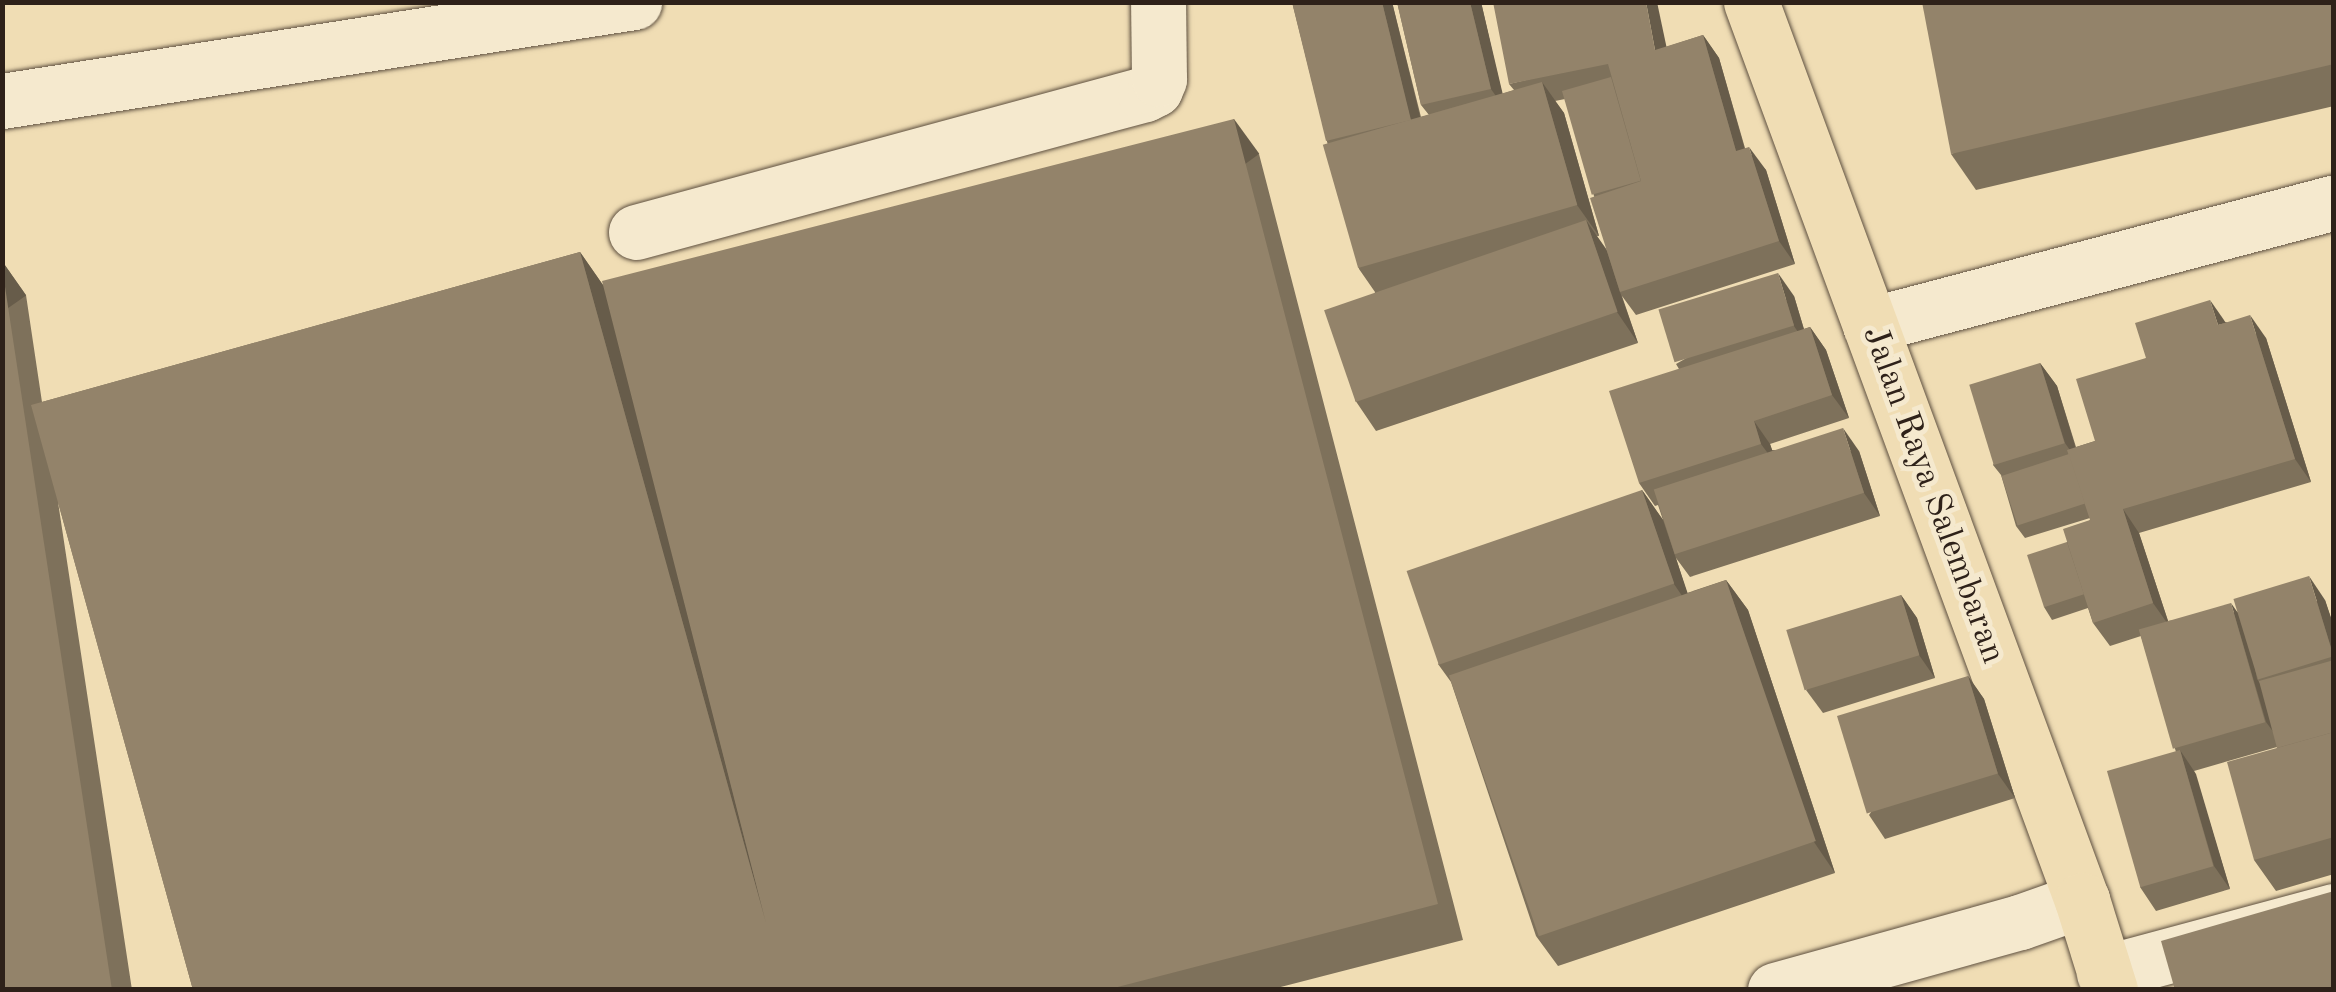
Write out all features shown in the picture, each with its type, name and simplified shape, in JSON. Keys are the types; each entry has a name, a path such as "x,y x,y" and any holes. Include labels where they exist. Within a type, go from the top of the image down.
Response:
{"main road":[{"name":"Jalan Raya Salembaran","path":"1751,2 2082,900 2107,981"}],"street":[{"path":"2,100 634,2"},
{"path":"636,232 1145,94 1155,89 1159,79 1158,2"},
{"path":"1870,325 2334,202"},
{"path":"1775,990 2020,922 2082,900"},
{"path":"2107,981 2334,911"}],"building":[{"path":"1292,2 1382,2 1411,120 1326,141"},
{"path":"1397,2 1470,2 1491,89 1421,105"},
{"path":"1493,2 1646,2 1655,50 1703,35 1736,151 1749,147 1779,241 1620,292 1590,198 1641,181 1608,64 1509,84"},
{"path":"1922,2 2334,2 2334,64 1951,154"},
{"path":"1611,77 1641,181 1592,195 1562,91"},
{"path":"1542,82 1577,205 1358,268 1323,145"},
{"path":"1234,119 1438,904 1106,990 193,990 31,405 580,252 766,923 602,281"},
{"path":"1586,220 1618,312 1356,402 1324,310"},
{"path":"2,267 112,990 2,990"},
{"path":"1778,273 1794,326 1675,362 1658,310"},
{"path":"2210,300 2218,325 2250,315 2295,459 2123,509 2153,603 2093,623 2063,529 2090,520 2067,450 2095,441 2076,379 2146,358 2135,323"},
{"path":"1810,327 1832,395 1754,421 1761,444 1639,483 1609,391"},
{"path":"2040,363 2065,443 1994,465 1969,385"},
{"path":"1843,428 1864,493 1675,554 1654,489"},
{"path":"2069,454 2085,503 2018,525 2001,476"},
{"path":"1642,490 1674,584 1439,665 1407,571"},
{"path":"2067,542 2084,594 2044,607 2027,555"},
{"path":"2309,576 2334,656 2258,679 2233,599"},
{"path":"1726,580 1816,841 1539,936 1449,675"},
{"path":"1901,595 1919,655 1805,690 1786,630"},
{"path":"2231,603 2265,722 2173,749 2139,629"},
{"path":"2334,660 2334,732 2277,748 2259,681"},
{"path":"1968,676 1998,774 1867,814 1837,716"},
{"path":"2334,732 2334,837 2254,860 2227,762"},
{"path":"2180,750 2213,866 2140,887 2107,771"},
{"path":"2334,891 2334,990 2175,990 2161,941"}]}
